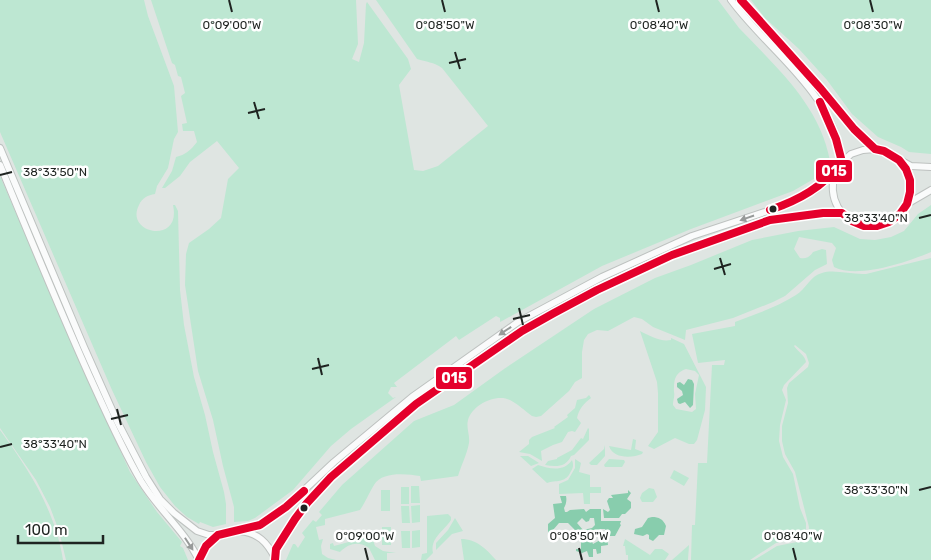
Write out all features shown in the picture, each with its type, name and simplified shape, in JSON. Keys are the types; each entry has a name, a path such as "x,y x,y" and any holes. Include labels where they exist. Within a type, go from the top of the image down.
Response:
{"main road":[{"path":"731,0 814,93 831,122 840,149 842,162"},
{"path":"740,0 821,88 854,129 875,149"},
{"path":"0,148 87,355 117,421 146,477 160,498 174,513 197,531 210,535 218,535 260,525 286,507 334,462 412,397 518,322 602,278 683,240 789,204 815,190 836,172"},
{"path":"899,160 906,169 910,180 907,204 900,214 889,222 877,226 864,226 852,221 842,213 836,204 833,182 842,162 851,154 875,149 884,151 911,166 931,167"},
{"path":"0,165 78,349 140,480 155,502 188,540 199,560"},
{"path":"907,204 931,190"},
{"path":"275,559 276,549 295,519 331,477 416,404 522,331 604,286 672,254 770,220 823,212 842,213"},
{"path":"236,530 249,532 260,538 269,547 275,559"},
{"path":"199,560 206,546 218,535"}],"shaded area":[{"path":"0,0 144,0 174,86 178,132 174,139 168,168 157,186 155,194 146,197 140,203 137,215 139,223 154,231 162,230 169,226 174,218 173,205 175,205 178,211 180,290 184,325 194,377 224,492 226,524 213,527 200,522 199,524 187,517 175,506 160,487 112,390 0,132"},
{"path":"151,0 356,0 358,44 352,59 359,62 364,43 367,2 408,59 411,69 399,85 414,170 423,171 438,166 488,126 442,68 433,63 417,59 376,0 718,0 739,28 781,72 807,105 825,141 830,161 824,173 793,191 691,229 602,266 500,322 500,318 496,316 459,340 456,336 394,383 397,387 391,387 388,393 393,398 396,397 351,429 331,446 293,490 255,518 248,521 234,522 234,507 213,420 198,371 185,285 186,254 189,243 221,218 228,179 239,168 217,141 190,162 180,176 165,188 162,188 172,171 176,157 188,152 197,142 194,131 183,131 182,124 187,123 181,96 185,93 181,77 178,76 175,65 172,63"},
{"path":"751,0 931,0 931,154 909,152 878,137 852,114 827,80 799,49 765,18"},
{"path":"0,176 80,362 130,472 157,512 182,542 180,546 183,548 188,560 66,560 59,531 50,507 36,480 0,428"},
{"path":"931,205 931,252 921,256 883,268 856,271 844,270 834,267 832,260 836,248 832,243 799,237 794,249 800,258 808,257 813,252 822,249 826,250 827,264 815,270 785,296 773,302 733,318 686,330 685,340 634,317 608,331 597,330 588,334 584,340 582,352 582,378 575,382 569,391 541,416 532,416 510,400 504,398 492,399 479,405 468,420 469,443 458,476 421,481 420,476 395,474 383,477 374,485 360,510 325,519 325,525 316,527 319,540 323,539 321,546 322,554 336,560 286,560 293,544 298,548 305,537 302,533 313,520 316,522 322,515 319,512 342,485 414,421 454,405 594,309 655,278 752,240 798,231 834,227 860,239 875,240 891,237 904,231 918,214"},
{"path":"931,258 931,560 754,560 777,546 797,542 808,535 809,527 795,472 785,454 782,441 782,426 788,403 787,388 789,383 808,367 809,363 806,354 795,345 806,362 784,385 782,390 786,400 780,425 779,441 783,457 793,474 800,508 806,523 804,535 800,538 776,543 750,560 691,560 692,525 695,525 698,463 707,463 712,365 724,365 725,360 698,363 692,334 735,326 735,322 774,307 796,295 814,277 822,273 866,274"},
{"path":"640,331 651,337 667,340 671,340 671,338 684,344 706,387 705,410 697,440 694,444 689,444 675,438 654,449 648,446 658,432 657,382","holes":["686,369 695,371 699,375 695,394 696,409 692,412 676,409 673,405 674,384 677,375"]},
{"path":"688,379 692,380 694,384 693,405 690,408 685,402 678,403 677,399 683,395 682,391 677,387 677,383 680,382 684,385"},
{"path":"589,395 591,398 582,406 578,415 577,418 581,423 575,432 568,432 562,442 541,451 542,461 530,454 519,452 529,444 529,440 532,437 555,428 568,417 567,415 575,408 577,400 586,398"},
{"path":"588,428 589,440 567,462 557,466 545,465 548,461 557,459 572,450 581,438 583,439"},
{"path":"0,430 31,476 47,507 54,524 63,560 0,560"},
{"path":"633,439 636,440 635,449 643,452 642,454 628,457 623,456 614,453 609,446 631,450"},
{"path":"605,445 605,456 597,465 591,465 589,463 604,449"},
{"path":"520,456 528,456 539,463 531,466"},
{"path":"575,459 581,463 579,472 590,475 590,487 601,487 601,493 590,493 590,504 584,504 583,493 559,494 559,484 568,480 575,468"},
{"path":"609,459 624,460 625,462 622,467 605,467 604,465"},
{"path":"572,460 571,471 566,478 560,481 547,483 532,469 538,465 561,468"},
{"path":"674,470 689,478 684,486 670,478"},
{"path":"411,486 419,486 420,503 411,503"},
{"path":"401,487 409,487 409,504 401,504"},
{"path":"649,488 654,489 657,497 653,502 642,502 640,498 642,493"},
{"path":"381,490 390,490 390,511 381,511"},
{"path":"628,490 631,493 627,499 631,502 631,508 619,518 604,518 603,509 608,512 610,510 607,501 609,498 613,498 611,495 628,493"},
{"path":"560,496 566,496 565,512 584,509 586,512 590,509 601,509 601,521 621,521 615,536 607,536 608,545 601,546 601,553 597,554 596,549 593,549 593,557 589,557 587,551 582,553 576,551 576,549 581,549 581,536 574,536 574,529 568,523 559,523 553,530 553,536 548,536 548,524 555,518 553,504 562,503","holes":["582,518 586,522 590,518 594,518 595,525 592,528 583,530 577,523","600,529 605,529 606,531 602,539 593,544 591,539"]},
{"path":"420,505 420,522 412,523 411,506"},
{"path":"401,506 409,506 410,523 402,523"},
{"path":"448,514 451,520 435,539 433,553 426,560 421,560 422,554 427,553 427,516"},
{"path":"455,518 463,531 452,534 436,550 436,543 448,530"},
{"path":"648,518 659,518 664,522 666,526 664,535 659,535 653,541 649,539 647,534 643,536 634,534 635,529 642,527"},
{"path":"382,527 391,527 391,545 382,545"},
{"path":"420,530 420,547 412,548 412,531"},
{"path":"370,531 375,546 383,551 396,553 387,553 387,560 375,560 369,548 362,544 350,545 340,552 330,549 330,544 333,543 334,546 367,537 366,532"},
{"path":"401,531 410,531 410,548 402,548"},
{"path":"461,539 467,539 476,543 496,560 464,560"},
{"path":"625,539 650,555 655,549 662,549 669,554 665,560 628,560 625,546 623,546"},
{"path":"689,545 688,560 672,560"}],"transit line":[{"name":"015","path":"275,560 276,549 295,519 331,477 416,404 522,331 554,313 597,290 672,255 770,220 823,213 842,213 852,221 864,226 877,226 889,222 900,214 907,204 910,192 910,180 906,169 899,160 884,151 875,149 854,129 821,89 741,0"},
{"name":"015","path":"770,210 810,192 827,179 842,162 836,139 820,102"},
{"name":"015","path":"199,560 206,546 218,535 260,525 286,507 304,491"}]}
